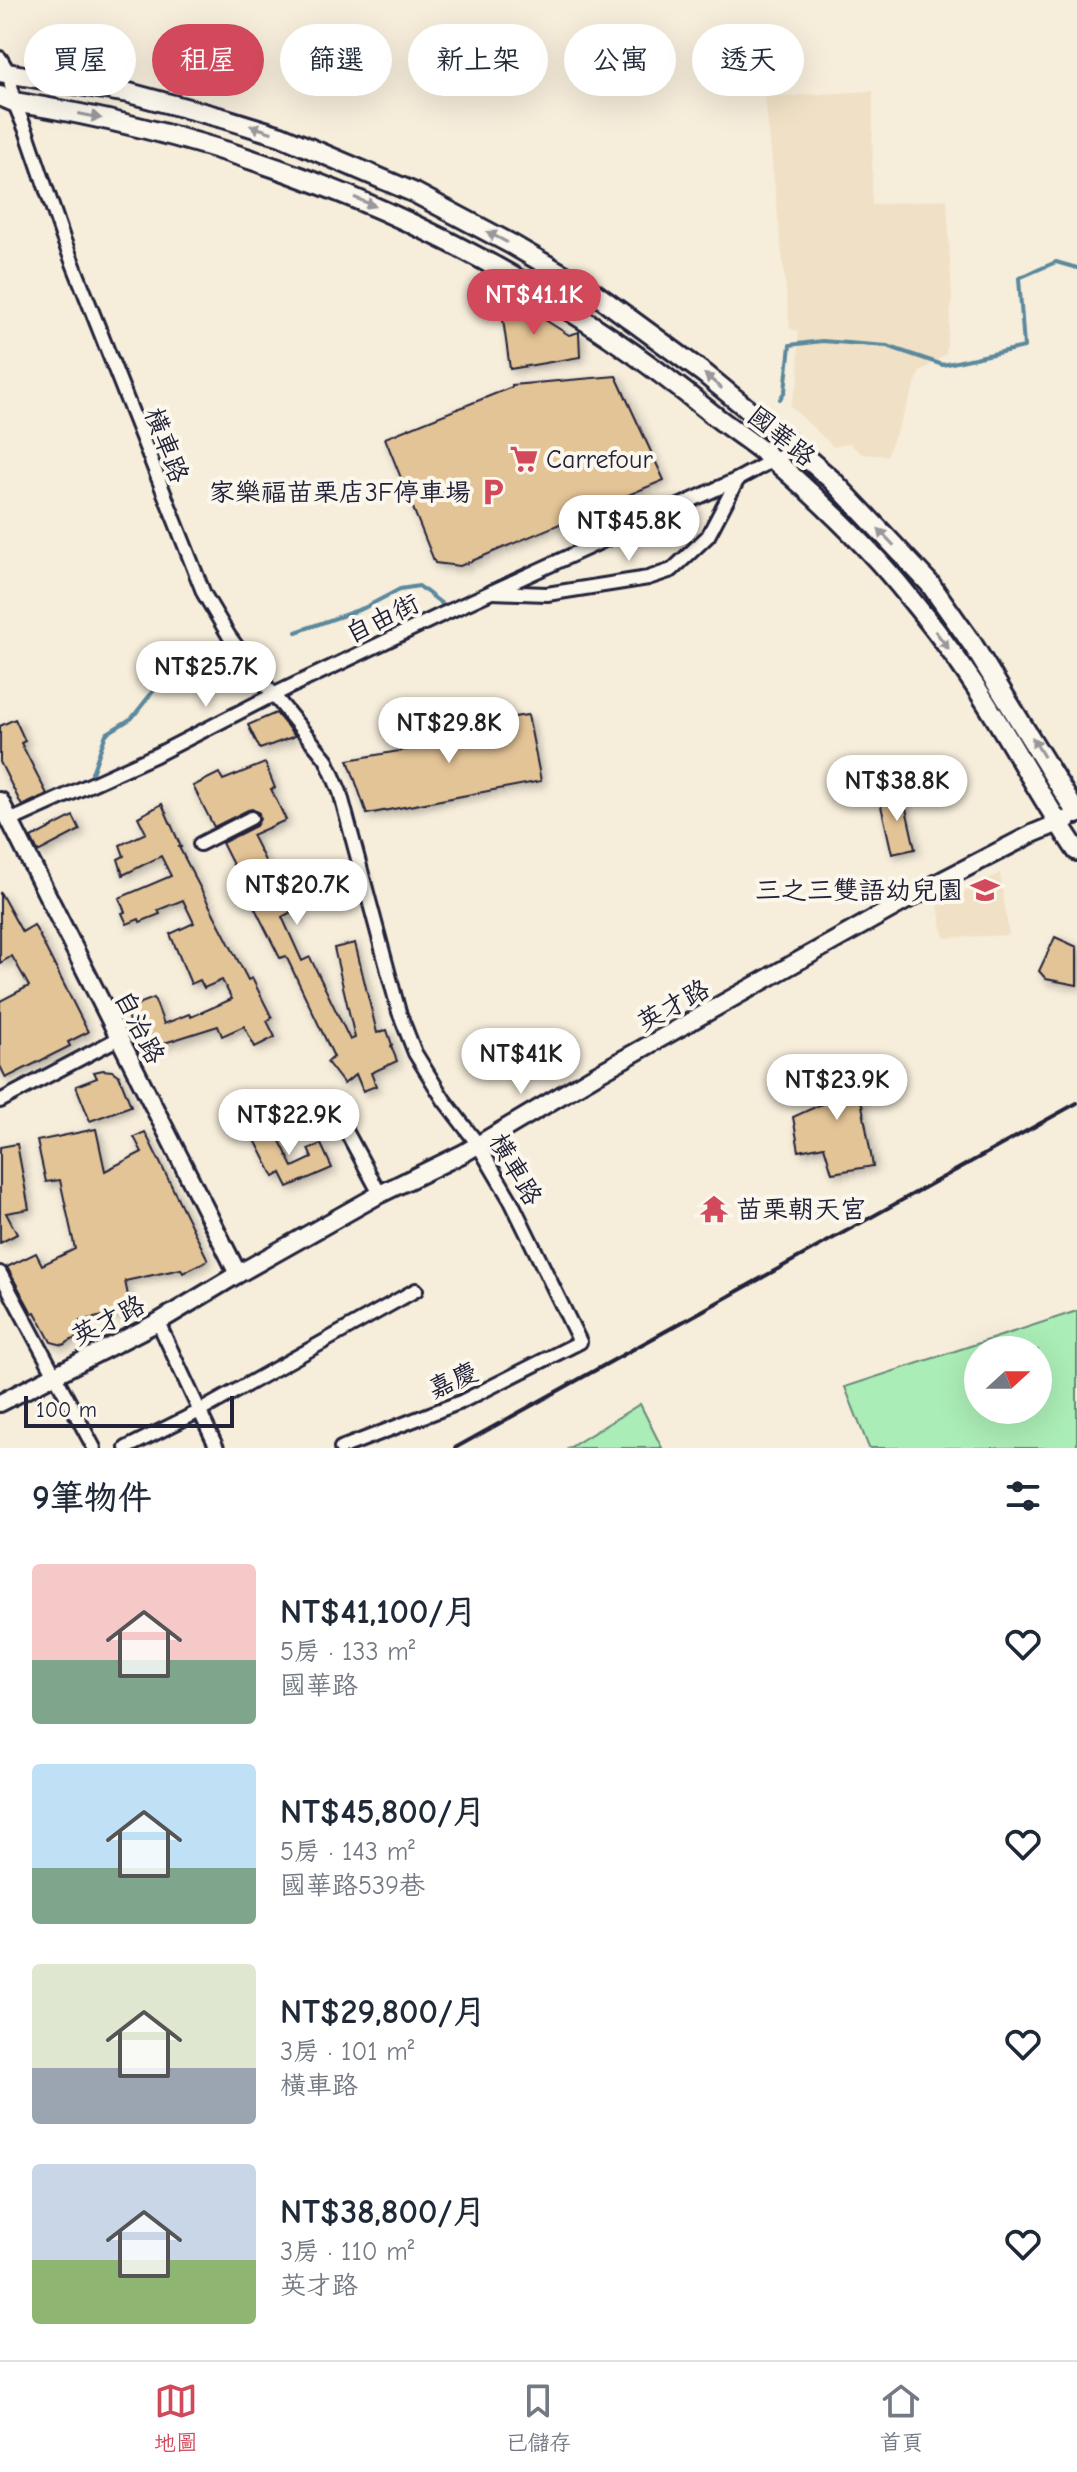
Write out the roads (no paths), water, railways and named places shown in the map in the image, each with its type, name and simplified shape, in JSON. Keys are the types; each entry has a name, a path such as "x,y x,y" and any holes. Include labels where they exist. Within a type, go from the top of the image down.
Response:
{"main road":[{"name":"國華路","path":"3,68 129,93 281,136 415,193 593,292 705,374 832,480 930,584 990,670 1077,814"},
{"name":"國華路","path":"7,99 177,136 276,166 446,239 507,272 636,354 774,461 860,543 909,596 956,658 1077,851"},
{"path":"337,191 347,165"}],"street":[{"name":"橫車路","path":"3,68 7,99 27,133 63,238 204,594 229,636 326,759 340,792 399,1012 415,1053 444,1100 477,1143 511,1201 580,1342"},
{"name":"自由街","path":"11,820 156,755 273,695 490,592 738,479 795,448"},
{"path":"490,592 547,594 648,578 672,570 708,536 738,479"},
{"name":"自治路","path":"0,801 238,1274"},
{"name":"英才路","path":"0,1403 158,1322 380,1194 464,1153 941,881 1077,814"},
{"path":"200,844 251,818"},
{"path":"0,1101 119,1038"},
{"path":"337,1114 380,1194"},
{"path":"0,1273 94,1448"},
{"path":"126,1448 200,1411 416,1290"},
{"path":"158,1322 217,1448"},
{"name":"嘉慶","path":"341,1448 461,1402 580,1342"}],"waterway":[{"path":"780,399 785,391 790,345 822,341 887,346 943,365 1024,347 1019,278 1056,262 1077,268"},
{"path":"296,632 364,608 400,589 419,586 441,603"},
{"path":"92,773 106,734 132,718 165,676"}],"railway":[{"path":"455,1448 1077,1103"}],"place":[{"name":"Carrefour","path":"524,459"},
{"name":"家樂福苗栗店3F停車場","path":"493,492"},
{"name":"三之三雙語幼兒園","path":"985,890"},
{"name":"苗栗朝天宮","path":"714,1209"}]}
